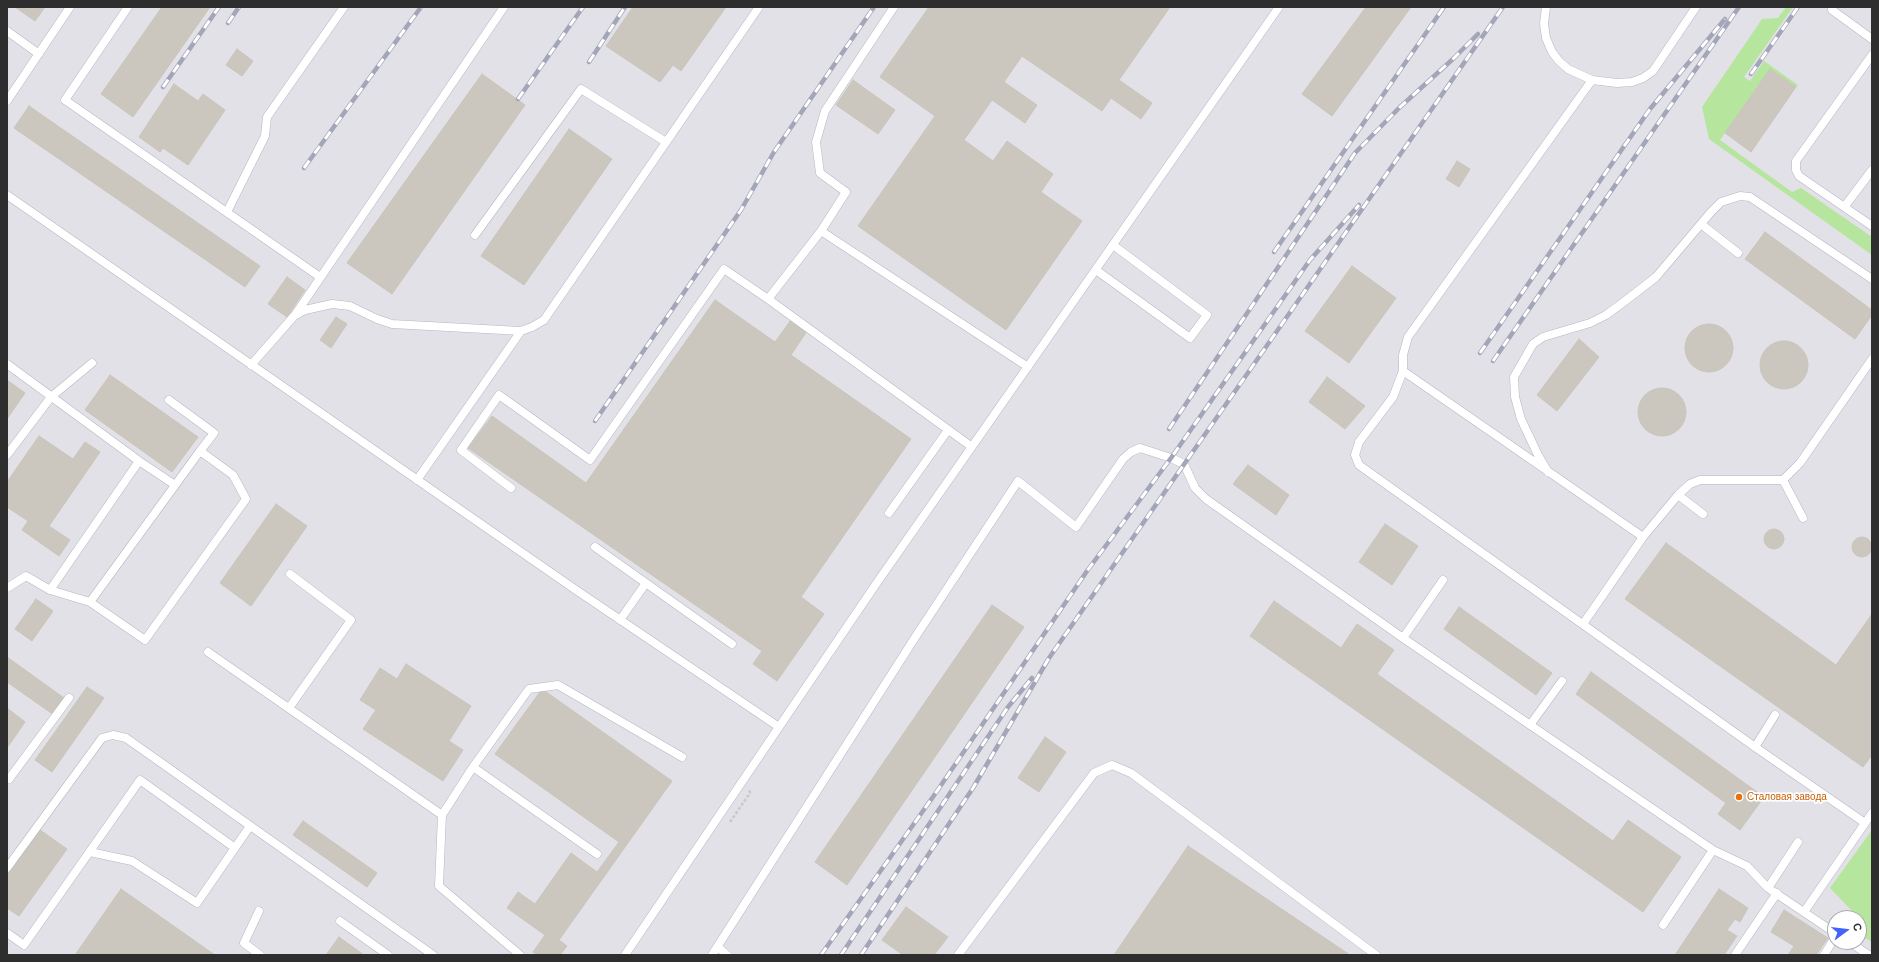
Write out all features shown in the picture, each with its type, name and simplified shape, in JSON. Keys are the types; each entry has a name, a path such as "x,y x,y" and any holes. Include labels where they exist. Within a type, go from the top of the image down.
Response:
{"lane":[{"path":"7,101 70,7"},
{"path":"128,7 65,100 320,277"},
{"path":"227,212 265,136 267,117 344,7"},
{"path":"251,365 294,316 504,7"},
{"path":"294,316 305,310 332,304 350,306 376,319 392,324 521,331 544,320 759,7"},
{"path":"768,299 821,230 846,192 820,173 816,142 825,111 894,7"},
{"path":"625,955 779,727 972,447 1279,7"},
{"path":"1546,7 1544,24 1546,38 1552,52 1568,69 1592,80 1617,83 1632,82 1643,78 1652,71 1696,7"},
{"path":"1832,7 1832,10 1872,40"},
{"path":"7,31 38,54"},
{"path":"1872,56 1796,161 1796,170 1799,176 1845,206 1872,226"},
{"path":"1592,80 1408,337 1404,355 1403,371 1393,397 1359,442 1355,455 1359,465 1755,747 1865,823"},
{"path":"475,235 581,89 666,142"},
{"path":"1845,206 1872,170"},
{"path":"7,195 620,620 779,727"},
{"path":"1548,472 1521,419 1515,397 1514,377 1522,360 1533,344 1542,336 1590,323 1606,315 1656,277 1721,202 1740,196 1750,197 1872,279"},
{"path":"1701,224 1738,253"},
{"path":"821,230 1028,367"},
{"path":"1096,270 1190,338 1207,315 1113,245"},
{"path":"511,488 461,450 499,395 590,460 724,269 768,299 972,447"},
{"path":"417,480 521,331"},
{"path":"1583,624 1643,537 1678,495 1690,484 1700,480 1784,480 1800,463 1872,358"},
{"path":"7,455 51,397 92,363"},
{"path":"7,364 139,461 176,485"},
{"path":"1403,371 1643,537"},
{"path":"90,602 214,433 169,400"},
{"path":"889,513 948,430"},
{"path":"712,955 916,636 1018,481 1076,527 1123,459 1131,452 1140,448 1184,464 1195,488 1206,499 1403,638 1713,850 1747,866 1768,888 1827,928"},
{"path":"7,588 26,576 50,590 90,602 145,640 246,499 233,475 200,452"},
{"path":"50,590 139,461"},
{"path":"1784,480 1803,518"},
{"path":"1678,495 1703,514"},
{"path":"596,547 732,644"},
{"path":"289,708 351,620 290,574"},
{"path":"1403,638 1443,580"},
{"path":"620,620 646,583"},
{"path":"208,652 442,815"},
{"path":"1530,725 1562,681"},
{"path":"520,955 439,886 442,815 473,767 529,689 558,685 682,757"},
{"path":"9,779 69,698"},
{"path":"1755,747 1775,715"},
{"path":"7,868 102,738 113,735 126,738 433,955"},
{"path":"958,955 1094,772 1112,765 1131,773 1376,955"},
{"path":"473,767 597,854"},
{"path":"7,933 24,945 140,780 235,848"},
{"path":"1804,912 1872,813"},
{"path":"90,852 132,860 197,903 250,826"},
{"path":"1768,888 1798,842"},
{"path":"1663,925 1713,850"},
{"path":"1735,955 1777,893"},
{"path":"259,911 244,943 260,955"},
{"path":"340,921 388,955"},
{"path":"718,947 728,955"}],"shaded area":[{"path":"7,7 1872,7 1872,955 7,955"}],"green space":[{"path":"1786,7 1793,7 1744,77 1750,81 1764,61 1798,85 1796,87 1770,69 1720,140 1792,192 1801,188 1872,237 1872,255 1709,139 1702,107 1762,19 1778,18"},
{"path":"1872,830 1872,942 1867,939 1867,910 1851,910 1830,888"}],"building":[{"path":"15,7 45,7 35,21"},
{"path":"162,7 210,7 133,117 101,94"},
{"path":"633,7 726,7 681,71 673,65 660,82 606,46"},
{"path":"929,7 1170,7 1119,80 1152,103 1141,119 1111,98 1102,111 1022,56 1004,82 1037,105 1025,123 992,100 964,140 993,161 1007,141 1053,174 1041,192 1082,221 1006,330 858,226 935,116 880,77"},
{"path":"1366,7 1411,7 1332,116 1302,94"},
{"path":"237,49 253,61 242,76 226,65"},
{"path":"1770,69 1796,87 1751,152 1725,133"},
{"path":"482,74 525,105 392,294 347,263"},
{"path":"853,80 895,110 878,134 836,105"},
{"path":"174,84 198,101 203,94 225,110 188,165 163,148 160,152 139,137"},
{"path":"29,106 260,266 245,287 14,128"},
{"path":"569,129 612,159 524,285 481,256"},
{"path":"1457,161 1470,169 1459,187 1446,179"},
{"path":"1765,232 1872,310 1872,315 1855,339 1745,259"},
{"path":"1352,266 1396,298 1349,363 1305,331"},
{"path":"287,277 305,290 287,317 268,304"},
{"path":"715,300 775,342 791,320 807,331 791,355 911,439 801,597 824,614 777,681 753,664 762,651 468,448 492,416 586,483"},
{"path":"336,317 347,324 331,348 320,340"},
{"path":"1709,324 1718,326 1726,331 1731,339 1733,348 1731,357 1726,365 1718,370 1709,372 1700,370 1692,365 1687,357 1685,348 1687,339 1692,331 1700,326"},
{"path":"1579,339 1599,357 1557,411 1537,395"},
{"path":"1779,341 1789,341 1801,348 1808,360 1808,370 1801,382 1789,389 1779,389 1771,385 1764,378 1760,370 1760,360 1764,352 1771,345"},
{"path":"110,375 198,437 172,472 85,410"},
{"path":"1327,377 1365,406 1345,429 1309,402"},
{"path":"7,380 25,393 7,419"},
{"path":"1657,388 1667,388 1679,395 1686,407 1686,417 1679,429 1667,436 1657,436 1649,432 1642,425 1638,417 1638,407 1642,399 1649,392"},
{"path":"39,436 73,459 85,442 100,452 49,526 70,540 59,556 22,530 28,521 7,507 7,482"},
{"path":"1248,465 1289,495 1276,515 1233,484"},
{"path":"276,504 307,526 251,606 220,583"},
{"path":"1385,524 1418,546 1392,585 1359,562"},
{"path":"1774,529 1781,532 1784,539 1781,546 1774,549 1767,546 1764,539 1767,532"},
{"path":"1862,537 1869,540 1872,547 1869,554 1862,557 1855,554 1852,547 1855,540"},
{"path":"1666,543 1836,665 1872,614 1872,755 1863,767 1625,599"},
{"path":"36,599 53,611 32,641 15,629"},
{"path":"1274,601 1341,648 1357,624 1394,650 1377,674 1613,841 1628,820 1681,857 1643,912 1250,636"},
{"path":"992,605 1024,627 847,885 815,862"},
{"path":"1459,607 1552,673 1536,695 1444,629"},
{"path":"7,657 64,698 54,715 7,682"},
{"path":"406,664 471,706 449,741 463,750 443,781 363,729 376,710 360,700 380,668 397,679"},
{"path":"1591,672 1764,797 1740,830 1718,814 1726,803 1576,694"},
{"path":"87,687 104,698 52,772 35,760"},
{"path":"542,689 672,781 559,940 567,946 560,955 538,955 533,952 545,935 507,908 518,892 535,904 571,853 597,872 619,842 495,754"},
{"path":"7,708 25,722 7,748"},
{"path":"1045,737 1066,752 1039,792 1018,778"},
{"path":"303,821 377,873 367,887 293,835"},
{"path":"40,830 67,849 19,916 7,908 7,875"},
{"path":"1188,846 1350,955 1114,955"},
{"path":"121,889 212,953 215,955 75,955"},
{"path":"1719,889 1748,908 1740,922 1735,919 1727,930 1737,936 1724,955 1675,955"},
{"path":"906,907 948,937 934,955 903,955 882,940"},
{"path":"1784,910 1827,937 1827,939 1816,955 1788,955 1794,946 1771,932"},
{"path":"339,937 364,955 326,955"}],"railway":[{"path":"163,87 219,7"},
{"path":"228,23 239,7"},
{"path":"304,168 421,7"},
{"path":"518,99 583,7"},
{"path":"589,62 625,7"},
{"path":"595,421 741,210 774,152 874,7"},
{"path":"1274,252 1444,7"},
{"path":"861,955 973,788 1049,658 1503,7"},
{"path":"1493,361 1739,7"},
{"path":"1751,74 1798,7"},
{"path":"1480,353 1650,109 1725,19"},
{"path":"1169,429 1355,153 1399,108 1478,34"},
{"path":"821,955 935,794 1087,571 1171,458 1310,260 1359,205"},
{"path":"841,955 1008,707 1032,678"}],"place":[{"name":"Сталовая завода","path":"1739,797"}]}
